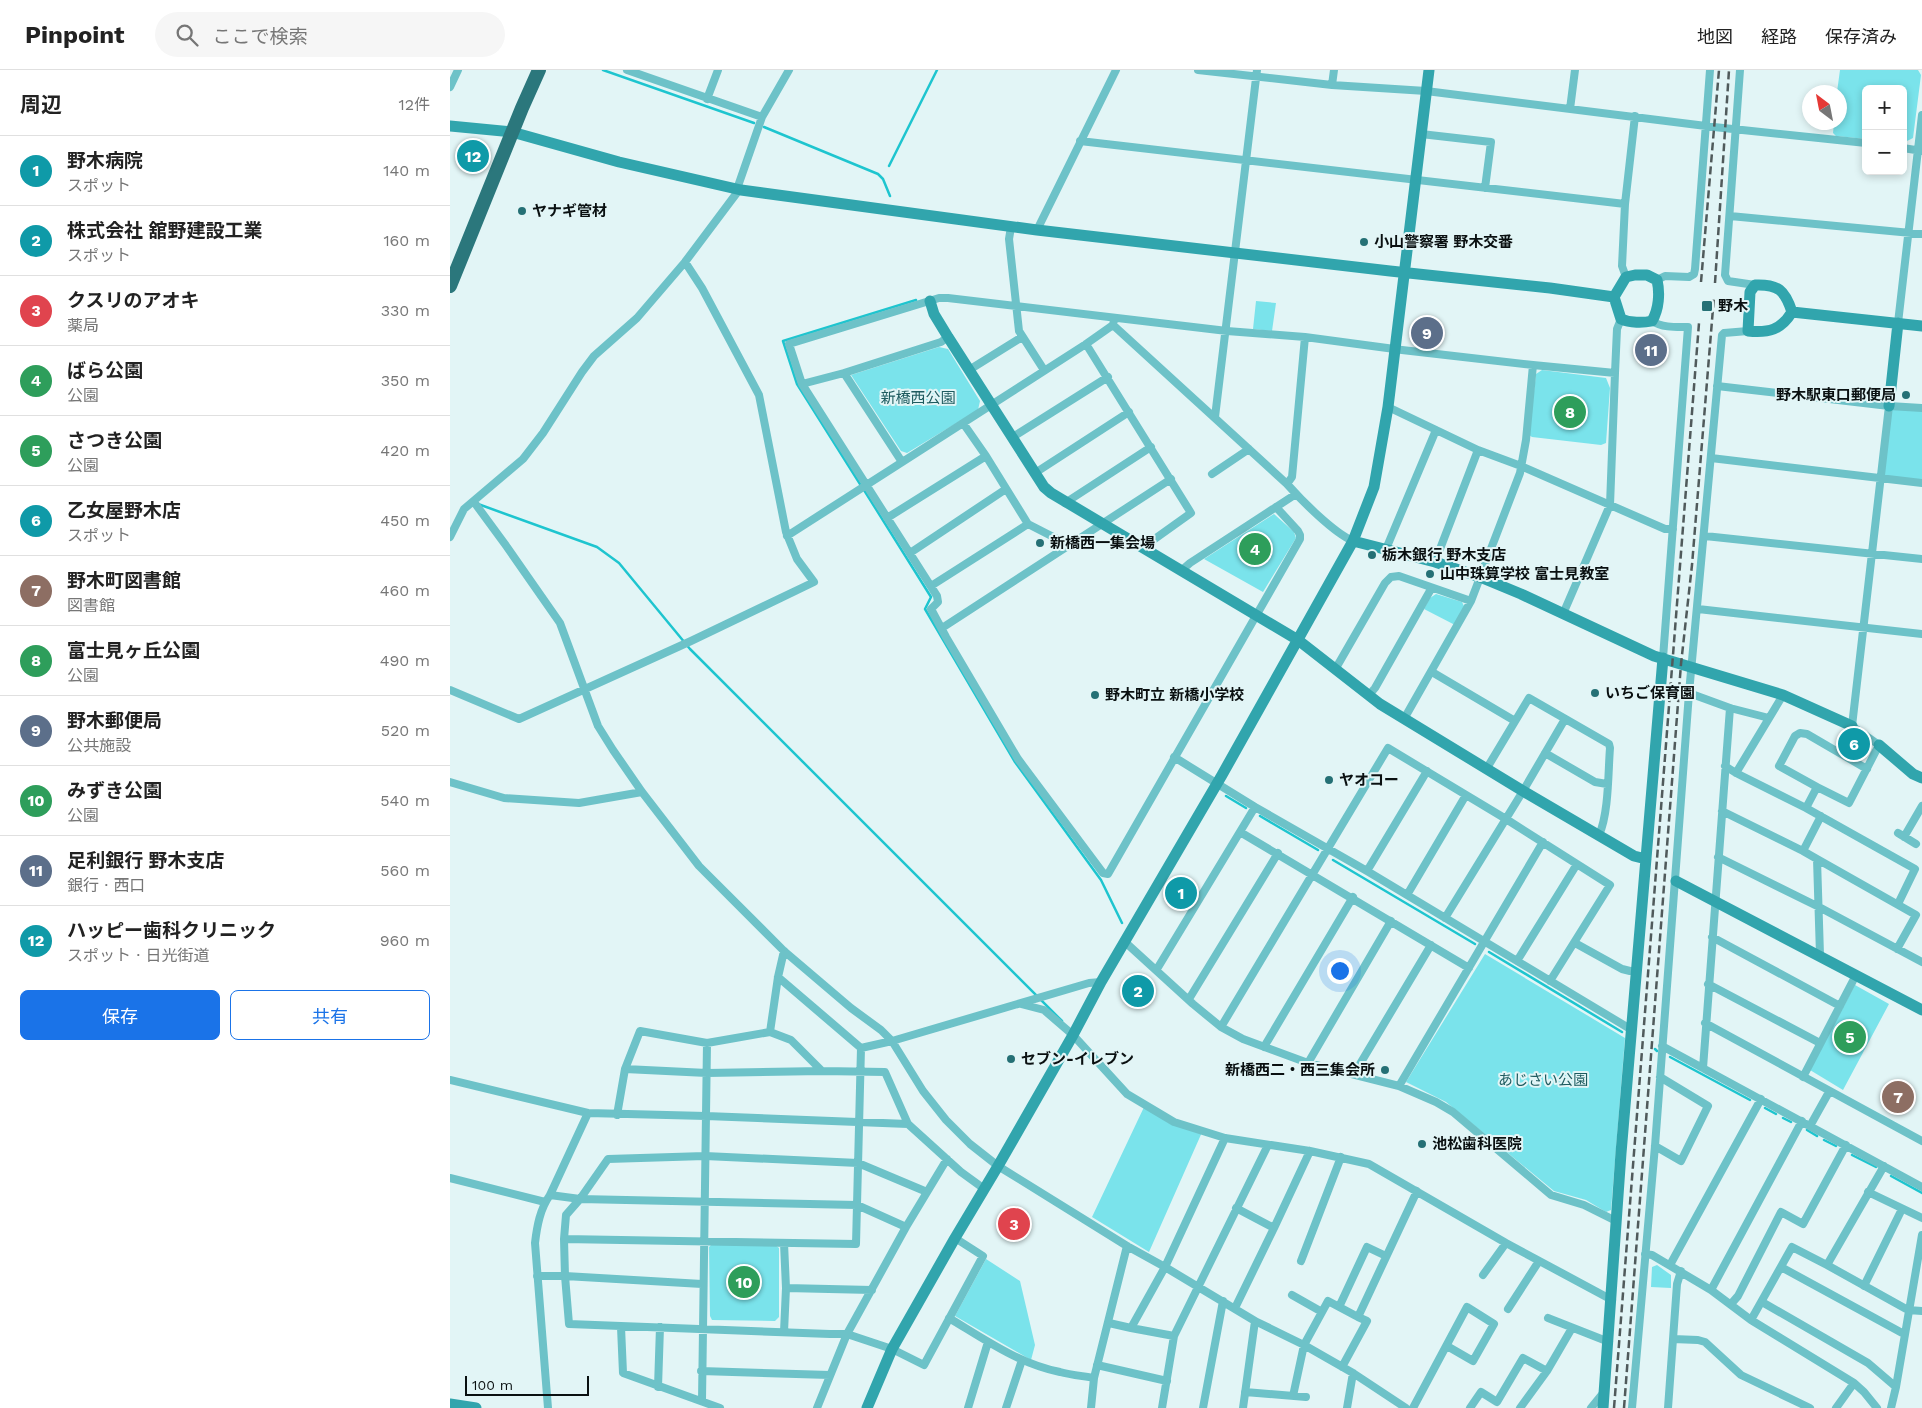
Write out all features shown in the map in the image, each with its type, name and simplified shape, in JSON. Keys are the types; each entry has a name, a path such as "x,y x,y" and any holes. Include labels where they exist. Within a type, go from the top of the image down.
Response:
{"highway":[{"path":"450,286 453,268 539,70"}],"street":[{"path":"450,87 458,70"},
{"path":"627,70 762,117"},
{"path":"706,99 718,70"},
{"path":"450,537 464,510 523,459 543,433 594,356 637,318 685,262 738,189 762,117 789,70"},
{"path":"1037,230 1116,70"},
{"path":"1198,70 1257,73 1332,85 1426,91 1862,143"},
{"path":"1332,85 1334,70"},
{"path":"866,1408 892,1349 954,1238 998,1166 1353,541 1374,487 1388,407 1429,70"},
{"path":"1570,109 1575,70"},
{"path":"1657,280 1665,276 1690,277 1694,274 1710,70"},
{"path":"1740,70 1726,278 1728,281 1775,286 1783,293 1792,312"},
{"path":"1215,417 1257,73"},
{"path":"1852,726 1908,233 1920,151 1922,115"},
{"path":"1626,277 1622,266 1625,204 1635,116"},
{"path":"450,126 512,132 620,162 738,189 1010,227 1550,288 1614,297"},
{"path":"1421,134 1491,142 1485,188"},
{"path":"1080,141 1625,204"},
{"path":"1907,149 1920,151"},
{"path":"1730,216 1922,234"},
{"path":"1010,227 1009,239 1020,331 1044,370"},
{"path":"450,690 519,719 691,641 814,582 797,559 788,536 759,395 702,288 685,262"},
{"path":"1626,277 1647,275 1657,280"},
{"path":"1563,614 1610,505 1617,329 1621,319 1614,297 1626,277"},
{"path":"1652,321 1658,308 1657,280"},
{"path":"1748,331 1750,292 1755,285"},
{"path":"1276,508 1298,531 1300,539 1108,874 1103,873 1018,759 932,612 931,609 938,599 931,586 802,384 789,344 930,301 948,298 1114,321 1305,336 1533,366 1615,372"},
{"path":"930,301 934,314 948,337 1044,487 1065,503 1182,570 1298,640 1369,695 1404,719 1634,856 1646,859"},
{"path":"1792,312 1922,326"},
{"path":"1632,1408 1655,1146 1692,667 1722,335 1724,332 1767,332 1779,327 1792,312"},
{"path":"1603,1408 1616,1221 1663,658 1688,327 1664,326 1652,321 1645,323 1621,319"},
{"path":"788,536 1086,344 1114,321"},
{"path":"1114,321 1342,536 1353,541 1435,562 1480,577 1654,656 1783,695 1852,726 1879,745 1913,774 1922,778"},
{"path":"1287,484 1292,476 1305,336"},
{"path":"802,384 844,373 941,342 948,337"},
{"path":"969,370 1022,337"},
{"path":"1086,344 1191,513 1142,548"},
{"path":"1404,719 1472,602 1521,466 1526,440 1533,366"},
{"path":"844,373 902,462"},
{"path":"1013,437 1108,378"},
{"path":"1717,386 1889,406 1922,408"},
{"path":"1388,407 1478,450 1521,466 1665,529 1673,529"},
{"path":"1035,473 1129,412"},
{"path":"963,423 1028,524 1069,545"},
{"path":"1386,549 1436,430"},
{"path":"1065,503 1151,447"},
{"path":"1212,474 1249,449"},
{"path":"1435,562 1478,450"},
{"path":"888,518 986,456"},
{"path":"1711,458 1922,483"},
{"path":"942,628 1171,479"},
{"path":"910,553 1006,489"},
{"path":"1182,570 1296,494"},
{"path":"474,502 560,623 598,726 642,792 699,866 784,951 851,1008 882,1030 892,1041 923,1091 946,1120 970,1144 998,1166 1127,1246 1224,1301 1254,1321 1304,1344 1354,1373 1406,1408"},
{"path":"931,586 1028,524"},
{"path":"1705,536 1922,560"},
{"path":"1336,668 1385,583 1391,577 1399,576 1431,589 1472,602"},
{"path":"1369,695 1376,688 1431,589"},
{"path":"1698,608 1922,634"},
{"path":"1432,672 1515,721"},
{"path":"1690,693 1730,708 1769,718"},
{"path":"1736,774 1783,695"},
{"path":"1487,768 1529,698 1608,744 1610,748 1603,827 1599,835"},
{"path":"1703,1068 1730,708"},
{"path":"1445,918 1565,719"},
{"path":"1867,769 1807,734 1800,732 1795,736 1780,766 1849,803 1867,769 1879,745"},
{"path":"1222,1027 1388,748 1506,819 1610,885 1575,944 1550,981"},
{"path":"1545,753 1595,782 1607,784"},
{"path":"1174,757 1632,1030"},
{"path":"1726,766 1736,774 1806,808 1915,869 1898,904"},
{"path":"1367,871 1427,771"},
{"path":"450,782 504,798 579,803 642,792"},
{"path":"1806,808 1817,787"},
{"path":"1407,895 1466,795"},
{"path":"1916,844 1901,835 1922,806"},
{"path":"1156,969 1255,807"},
{"path":"1722,811 1803,851 1916,915 1897,949"},
{"path":"1803,851 1821,816"},
{"path":"1240,832 1353,897 1469,968"},
{"path":"1399,1086 1543,842"},
{"path":"1189,999 1278,853"},
{"path":"1718,857 1819,907 1922,962"},
{"path":"1817,859 1820,955"},
{"path":"1517,961 1577,864"},
{"path":"1676,880 1922,1010"},
{"path":"1264,1047 1353,897"},
{"path":"1308,1062 1391,920"},
{"path":"1712,937 1840,1006"},
{"path":"1126,942 1222,1027 1242,1039 1308,1062 1399,1086 1436,1102 1453,1112 1551,1195 1584,1205 1616,1221"},
{"path":"1575,944 1622,969 1630,972 1637,971"},
{"path":"1354,1074 1432,945"},
{"path":"770,1032 784,951"},
{"path":"1803,1077 1856,975"},
{"path":"778,977 861,1048"},
{"path":"861,1048 892,1041 1089,983 1101,982"},
{"path":"1708,984 1820,1043"},
{"path":"1021,1004 1044,1010 1073,1034 1126,1094 1174,1122 1225,1138 1310,1151 1369,1164 1506,1243 1612,1300"},
{"path":"1705,1023 1922,1141"},
{"path":"617,1115 626,1070 640,1031 707,1043 770,1032 791,1040 822,1071"},
{"path":"702,1402 702,1284 707,1043"},
{"path":"1662,1046 1922,1186"},
{"path":"564,1239 856,1244 861,1048"},
{"path":"626,1070 707,1073 885,1072 908,1124 983,1188"},
{"path":"1655,1146 1681,1161 1708,1106 1660,1077"},
{"path":"450,1080 588,1113 908,1124"},
{"path":"1711,1290 1806,1124 1829,1092"},
{"path":"1670,1265 1761,1099"},
{"path":"548,1408 535,1243 544,1202 550,1195 588,1113"},
{"path":"1131,1328 1165,1267 1225,1138"},
{"path":"1162,1408 1174,1336 1268,1145"},
{"path":"1731,1304 1738,1296 1781,1212 1803,1224 1846,1145"},
{"path":"1235,1308 1310,1151"},
{"path":"928,1192 858,1163 705,1156 608,1159 580,1199 566,1215 564,1239 565,1276 569,1324 847,1334 892,1349 924,1365 983,1256 954,1238"},
{"path":"1301,1261 1341,1157"},
{"path":"817,1408 847,1334 906,1227 947,1159"},
{"path":"1827,1265 1884,1166"},
{"path":"450,1178 544,1202"},
{"path":"1358,1317 1417,1191"},
{"path":"1868,1192 1922,1218"},
{"path":"550,1195 580,1199 856,1205 906,1227"},
{"path":"1236,1208 1274,1228"},
{"path":"1864,1286 1902,1209"},
{"path":"1891,1408 1922,1235"},
{"path":"784,1243 786,1288 784,1332"},
{"path":"1483,1276 1506,1243"},
{"path":"1090,1408 1094,1378 1127,1246"},
{"path":"1338,1307 1366,1247 1386,1256"},
{"path":"1751,1320 1792,1247 1908,1310 1922,1311"},
{"path":"1645,1254 1652,1255 1711,1290 1751,1320 1854,1383 1877,1408"},
{"path":"1508,1309 1539,1261"},
{"path":"1781,1267 1904,1334"},
{"path":"1668,1408 1677,1284 1681,1272"},
{"path":"537,1276 702,1284"},
{"path":"786,1288 872,1290"},
{"path":"1292,1295 1322,1312"},
{"path":"1203,1408 1224,1301"},
{"path":"1293,1396 1304,1344 1328,1301 1366,1321 1342,1367"},
{"path":"1762,1302 1868,1363 1896,1387"},
{"path":"1413,1408 1467,1306 1494,1324 1473,1361 1447,1346"},
{"path":"949,1318 1022,1360 1058,1372 1094,1378"},
{"path":"1548,1318 1609,1342"},
{"path":"1243,1408 1254,1321"},
{"path":"1109,1323 1174,1336"},
{"path":"621,1326 622,1373 720,1408"},
{"path":"658,1387 660,1327"},
{"path":"1520,1408 1547,1371 1572,1328"},
{"path":"1673,1339 1705,1342 1741,1375 1810,1408"},
{"path":"968,1408 988,1342"},
{"path":"1470,1408 1481,1392 1497,1402 1523,1358 1547,1371"},
{"path":"1006,1408 1022,1360"},
{"path":"1097,1365 1167,1381"},
{"path":"701,1371 830,1375"},
{"path":"1347,1408 1354,1373"},
{"path":"1836,1408 1854,1383"},
{"path":"1245,1392 1306,1397"},
{"path":"1591,1408 1605,1392"},
{"path":"450,1404 476,1408"}],"green space":[{"path":"1840,70 1918,70 1921,75 1913,138 1907,141 1907,85 1862,85 1862,139 1836,136 1833,133 1833,130 1847,130 1847,85 1838,85"},
{"path":"1256,301 1276,303 1272,331 1253,329"},
{"name":"新橋西公園","path":"939,347 948,349 980,401 978,410 907,453 901,451 851,375"},
{"path":"1542,370 1606,378 1610,388 1606,443 1601,445 1532,437 1529,435 1536,374"},
{"path":"1890,407 1922,410 1922,482 1881,478"},
{"path":"1274,514 1294,532 1296,538 1263,592 1204,559"},
{"path":"1436,594 1462,602 1465,608 1455,625 1424,609 1430,598"},
{"name":"あじさい公園","path":"1485,954 1625,1038 1611,1210 1606,1212 1586,1200 1554,1191 1446,1102 1406,1082"},
{"path":"1855,985 1889,1004 1843,1090 1810,1070"},
{"path":"1145,1105 1167,1122 1203,1130 1149,1252 1092,1217"},
{"path":"712,1244 775,1245 779,1248 779,1317 775,1321 712,1320 710,1316 709,1247"},
{"path":"986,1259 1020,1281 1035,1345 1031,1360 955,1316"},
{"path":"1657,1265 1671,1275 1671,1288 1651,1287 1652,1267"}],"waterway":[{"path":"603,70 754,123"},
{"path":"889,166 937,70"},
{"path":"764,127 878,174 883,179 890,196"},
{"path":"860,484 797,384 783,341 916,300"},
{"path":"864,490 931,597 925,609 1015,762 1101,880 1122,923"},
{"path":"478,504 597,547 619,563 690,649 1062,1021"},
{"path":"1226,796 1246,808"},
{"path":"1260,816 1318,850"},
{"path":"1333,860 1475,944"},
{"path":"1489,952 1622,1032"},
{"path":"1670,1057 1750,1100"},
{"path":"1765,1108 1776,1114"},
{"path":"1783,1118 1791,1122"},
{"path":"1807,1130 1817,1136"},
{"path":"1824,1140 1836,1146"},
{"path":"1852,1155 1876,1167"},
{"path":"1891,1176 1922,1193"}],"railway":[{"path":"1701,282 1719,70"},
{"path":"1715,283 1729,70"},
{"path":"1624,1408 1681,664 1692,565 1714,296"},
{"path":"1614,1408 1699,323"}],"place":[{"name":"ハッピー歯科クリニック","path":"473,156"},
{"name":"ヤナギ管材","path":"522,211"},
{"name":"小山警察署 野木交番","path":"1364,242"},
{"name":"野木","path":"1707,306"},
{"name":"野木郵便局","path":"1427,333"},
{"name":"足利銀行 野木支店","path":"1651,350"},
{"name":"野木駅東口郵便局","path":"1906,395"},
{"name":"富士見ヶ丘公園","path":"1570,412"},
{"name":"新橋西一集会場","path":"1040,543"},
{"name":"ばら公園","path":"1255,549"},
{"name":"栃木銀行 野木支店","path":"1372,555"},
{"name":"山中珠算学校 富士見教室","path":"1430,574"},
{"name":"いちご保育園","path":"1595,693"},
{"name":"野木町立 新橋小学校","path":"1095,695"},
{"name":"乙女屋野木店","path":"1854,744"},
{"name":"ヤオコー","path":"1329,780"},
{"name":"野木病院","path":"1181,893"},
{"name":"株式会社 舘野建設工業","path":"1138,991"},
{"name":"さつき公園","path":"1850,1037"},
{"name":"セブン-イレブン","path":"1011,1059"},
{"name":"新橋西二・西三集会所","path":"1385,1070"},
{"name":"野木町図書館","path":"1898,1097"},
{"name":"池松歯科医院","path":"1422,1144"},
{"name":"クスリのアオキ","path":"1014,1224"},
{"name":"みずき公園","path":"744,1282"}]}
